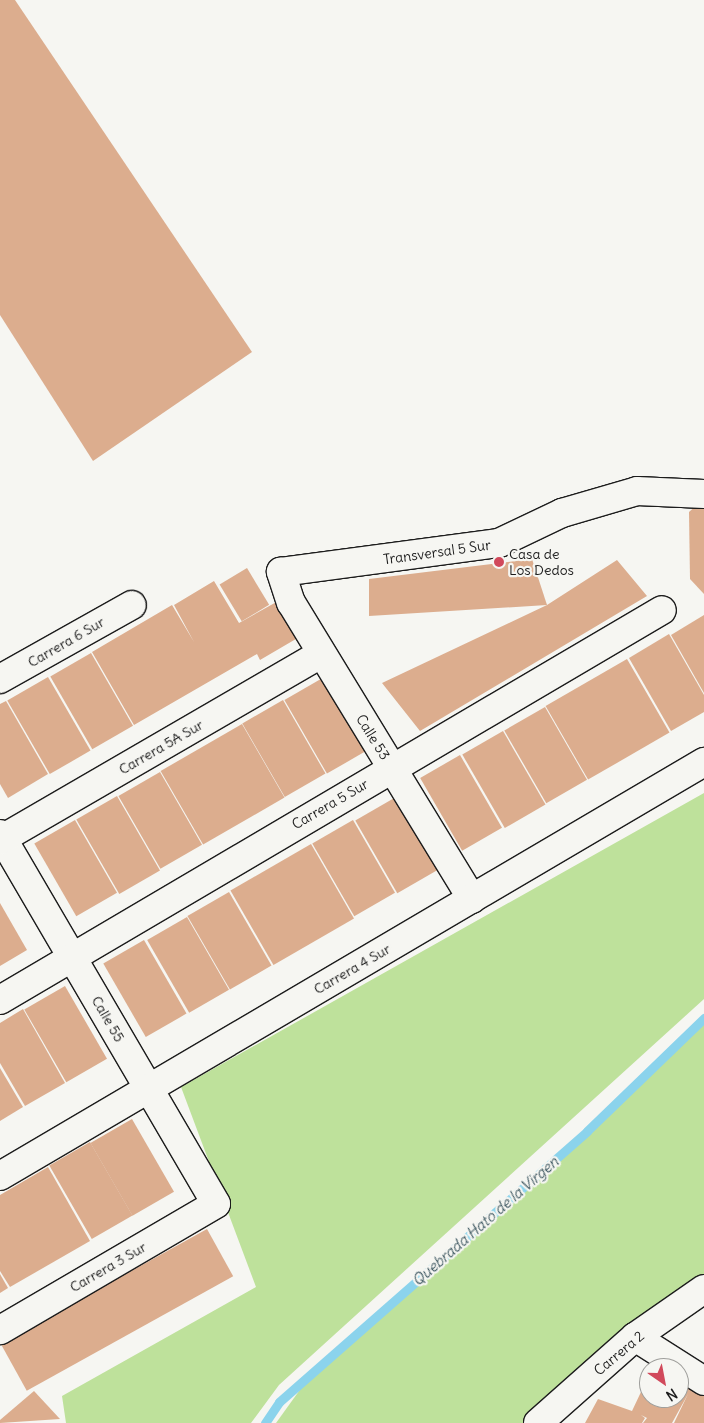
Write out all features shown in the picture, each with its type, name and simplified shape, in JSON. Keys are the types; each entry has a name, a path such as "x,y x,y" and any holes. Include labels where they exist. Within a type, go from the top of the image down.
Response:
{"street":[{"name":"Transversal 5 Sur","path":"281,572 499,543 562,513 637,491 704,494"},
{"name":"Calle 53","path":"281,572 291,603 472,899"},
{"name":"Carrera 6 Sur","path":"0,680 132,605"},
{"name":"Carrera 5 Sur","path":"0,1000 71,956 662,610"},
{"name":"Carrera 5A Sur","path":"1,838 322,654"},
{"name":"Carrera 4 Sur","path":"0,1176 704,762"},
{"name":"Calle 55","path":"1,838 216,1204"},
{"name":"Carrera 3 Sur","path":"0,1330 216,1204"},
{"name":"Carrera 2","path":"538,1423 635,1337 704,1289"},
{"path":"635,1337 704,1381"}],"green space":[{"path":"704,793 704,999 279,1385 251,1423 66,1423 62,1396 256,1287 181,1087"},
{"path":"704,1023 704,1275 523,1423 276,1423 312,1373"}],"building":[{"path":"0,0 15,0 252,352 93,461 0,315"},
{"path":"698,504 704,507 704,594 690,579 689,512"},
{"path":"532,559 547,605 369,616 369,579"},
{"path":"617,560 647,596 420,731 382,683 547,605"},
{"path":"247,568 269,605 242,621 220,584"},
{"path":"214,581 239,623 280,600 301,636 260,660 257,654 134,725 92,652 172,605 194,642 174,605"},
{"path":"704,615 704,693 671,635"},
{"path":"669,634 704,695 704,712 671,731 629,658"},
{"path":"91,653 133,726 92,749 50,676"},
{"path":"627,659 670,733 588,780 546,706"},
{"path":"326,676 369,750 327,774 284,700"},
{"path":"48,677 90,751 50,774 7,700"},
{"path":"283,700 326,774 285,797 242,724"},
{"path":"6,701 48,774 8,798 0,784 0,704"},
{"path":"545,707 587,780 546,803 504,730"},
{"path":"242,724 284,798 203,845 161,771"},
{"path":"503,731 546,805 505,828 462,755"},
{"path":"460,755 502,828 462,851 420,778"},
{"path":"160,772 202,845 160,869 118,796"},
{"path":"117,796 160,870 119,894 76,820"},
{"path":"396,797 438,870 397,893 355,820"},
{"path":"75,820 117,893 76,916 34,844"},
{"path":"353,820 395,893 354,916 312,843"},
{"path":"311,844 354,918 273,965 230,891"},
{"path":"229,892 272,966 230,990 187,916"},
{"path":"0,903 27,950 0,966"},
{"path":"187,917 229,990 189,1013 147,940"},
{"path":"144,940 186,1014 146,1037 103,964"},
{"path":"65,986 107,1059 66,1082 24,1010"},
{"path":"23,1009 65,1083 25,1106 0,1063 0,1023"},
{"path":"0,1068 23,1107 0,1121"},
{"path":"132,1119 174,1192 132,1216 90,1143"},
{"path":"90,1142 132,1216 92,1239 49,1166"},
{"path":"48,1167 90,1241 10,1287 0,1271 0,1195"},
{"path":"207,1229 233,1276 27,1391 1,1343"},
{"path":"0,1274 8,1288 0,1293"},
{"path":"689,1384 704,1392 704,1423 674,1423 681,1408 689,1408"},
{"path":"34,1391 60,1419 0,1423 0,1420"},
{"path":"639,1396 639,1408 680,1408 672,1423 643,1423 647,1418 641,1415 645,1418 642,1423 585,1423 598,1399 632,1411"}],"waterway":[{"name":"Quebrada Hato de la Virgen","path":"265,1423 279,1402 587,1131 704,1018"}],"place":[{"name":"Casa de Los Dedos","path":"499,562"}]}
